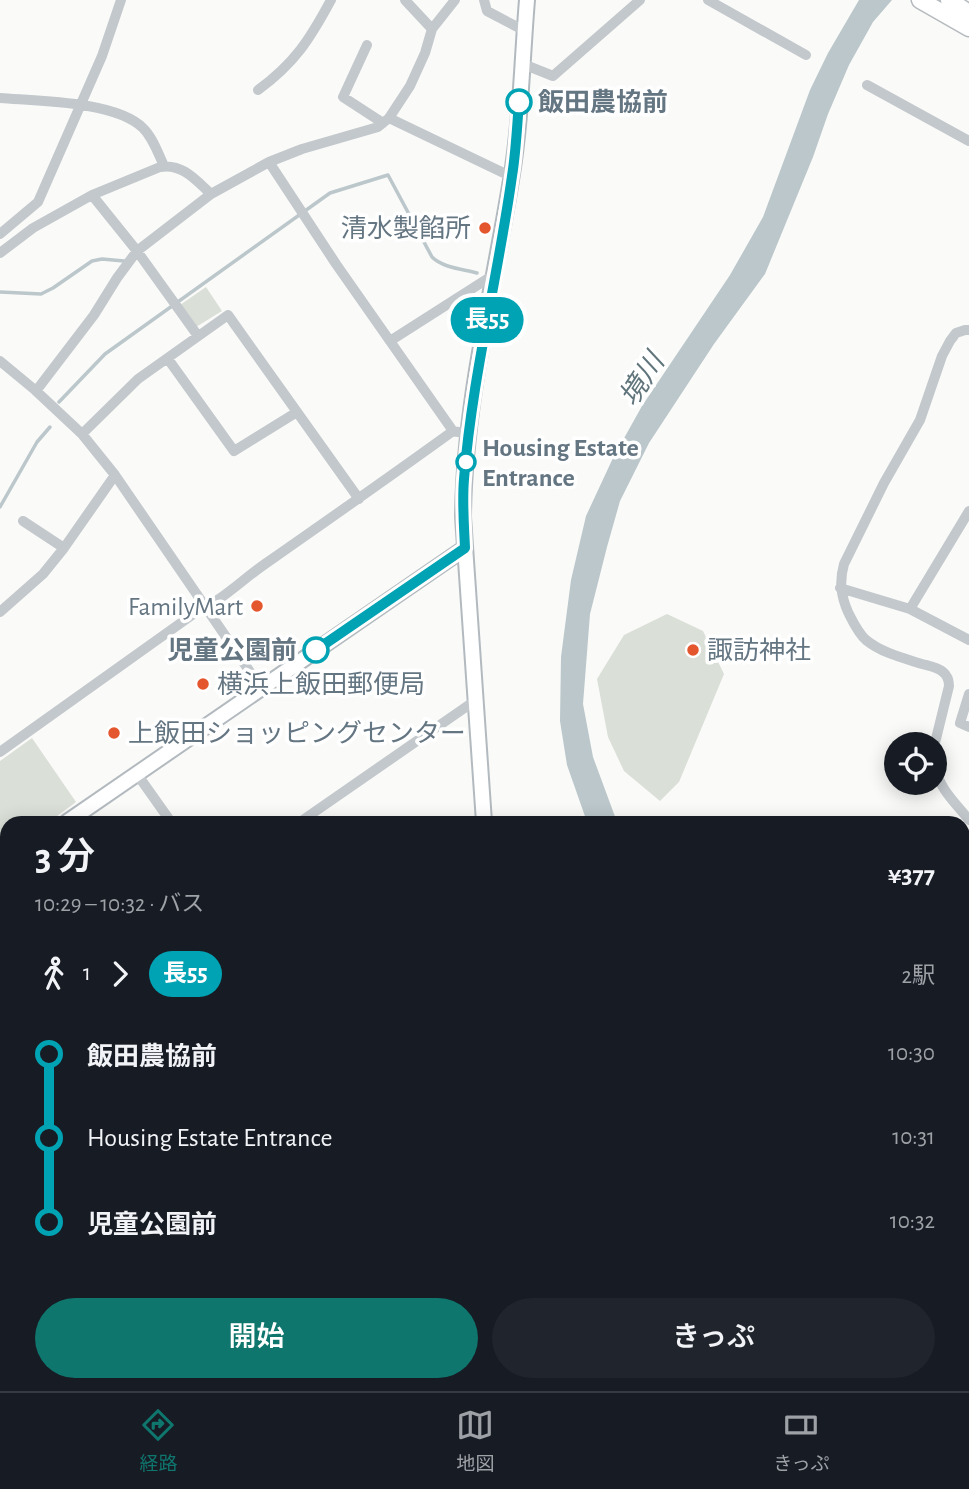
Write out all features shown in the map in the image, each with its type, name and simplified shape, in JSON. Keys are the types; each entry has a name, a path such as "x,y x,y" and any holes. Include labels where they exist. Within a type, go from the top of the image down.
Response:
{"main road":[{"path":"920,0 969,28"},
{"path":"949,0 969,13"}],"street":[{"path":"0,234 38,202 102,56 121,0"},
{"path":"258,90 286,68 311,36 331,0"},
{"path":"405,0 432,29"},
{"path":"36,391 94,315 137,251 211,194 269,162 302,149 378,127 386,120 410,86 425,53 432,29 455,0"},
{"path":"484,0 487,11 524,31"},
{"path":"484,816 463,517 464,481 482,347 512,177 527,0"},
{"path":"523,64 554,76 639,0"},
{"path":"708,0 806,55"},
{"path":"367,45 343,97 386,120 512,177"},
{"path":"867,85 969,141"},
{"path":"0,98 80,105 114,113 138,123 146,130 164,166"},
{"path":"269,162 336,264 453,430 469,434"},
{"path":"0,253 33,228 92,195 164,166 184,170 211,194"},
{"path":"92,195 137,251 198,336"},
{"path":"390,341 495,274"},
{"path":"82,434 138,379 228,315 359,499"},
{"path":"938,732 949,686 948,678 936,668 897,656 865,639 847,609 840,588 840,577 884,483 920,421 942,356 956,333 969,330"},
{"path":"168,359 234,451 297,412"},
{"path":"0,362 82,434 115,475 261,688"},
{"path":"0,752 453,430"},
{"path":"0,612 36,581 64,548 115,475"},
{"path":"910,609 969,512"},
{"path":"23,521 64,548"},
{"path":"76,816 465,548"},
{"path":"840,588 910,609 969,640"},
{"path":"969,694 960,723 969,727"},
{"path":"309,816 476,700"},
{"path":"137,774 167,816"},
{"path":"947,794 966,816"}],"shaded area":[{"path":"859,0 892,0 873,22 849,65 765,274 714,344 649,443 620,501 590,614 583,704 593,757 615,816 585,816 567,765 560,721 561,657 571,580 586,516 613,458 642,406 730,275 763,217 810,90"},
{"path":"206,287 222,311 196,327 180,305"},
{"path":"667,614 703,631 724,674 679,782 660,801 624,771 608,737 597,679 624,635"},
{"path":"32,738 76,802 57,816 0,816 0,761"}],"waterway":[{"path":"59,402 105,354 330,193 388,175 432,257 447,266 477,273"},
{"path":"0,292 41,294 92,261 124,261"},
{"path":"0,507 37,442 50,427"}],"bus line":[{"name":"長55","path":"316,650 465,548 464,481 468,440 512,177 519,102"}],"place":[{"name":"飯田農協前","path":"519,102"},
{"name":"清水製餡所","path":"485,228"},
{"name":"Housing Estate Entrance","path":"466,462"},
{"name":"FamilyMart","path":"257,606"},
{"name":"児童公園前","path":"316,650"},
{"name":"諏訪神社","path":"693,650"},
{"name":"横浜上飯田郵便局","path":"203,684"},
{"name":"上飯田ショッピングセンター","path":"114,733"}],"water label":[{"name":"境川","path":"641,379"}]}
